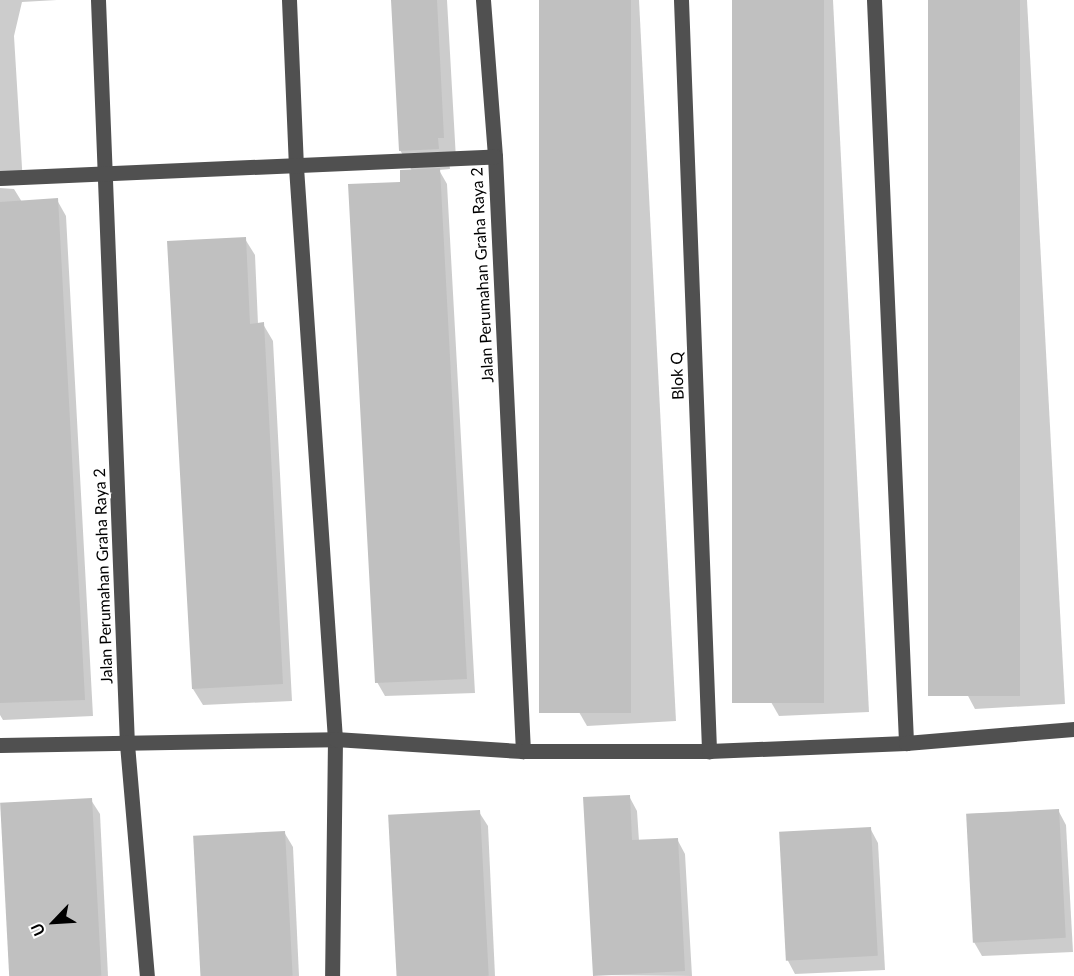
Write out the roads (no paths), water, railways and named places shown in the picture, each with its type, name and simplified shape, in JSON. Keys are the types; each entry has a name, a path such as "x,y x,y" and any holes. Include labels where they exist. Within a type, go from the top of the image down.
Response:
{"street":[{"name":"Jalan Perumahan Graha Raya 2","path":"98,0 107,174 127,744 147,976"},
{"path":"289,0 296,167 335,739 332,976"},
{"name":"Jalan Perumahan Graha Raya 2","path":"483,0 495,156 523,751"},
{"name":"Blok Q","path":"681,0 710,751"},
{"path":"874,0 906,743"},
{"name":"Jalan Perumahan Graha Raya 2","path":"0,178 296,167 495,156"},
{"path":"0,745 335,739 523,751 710,751 906,743 1074,729"}]}
